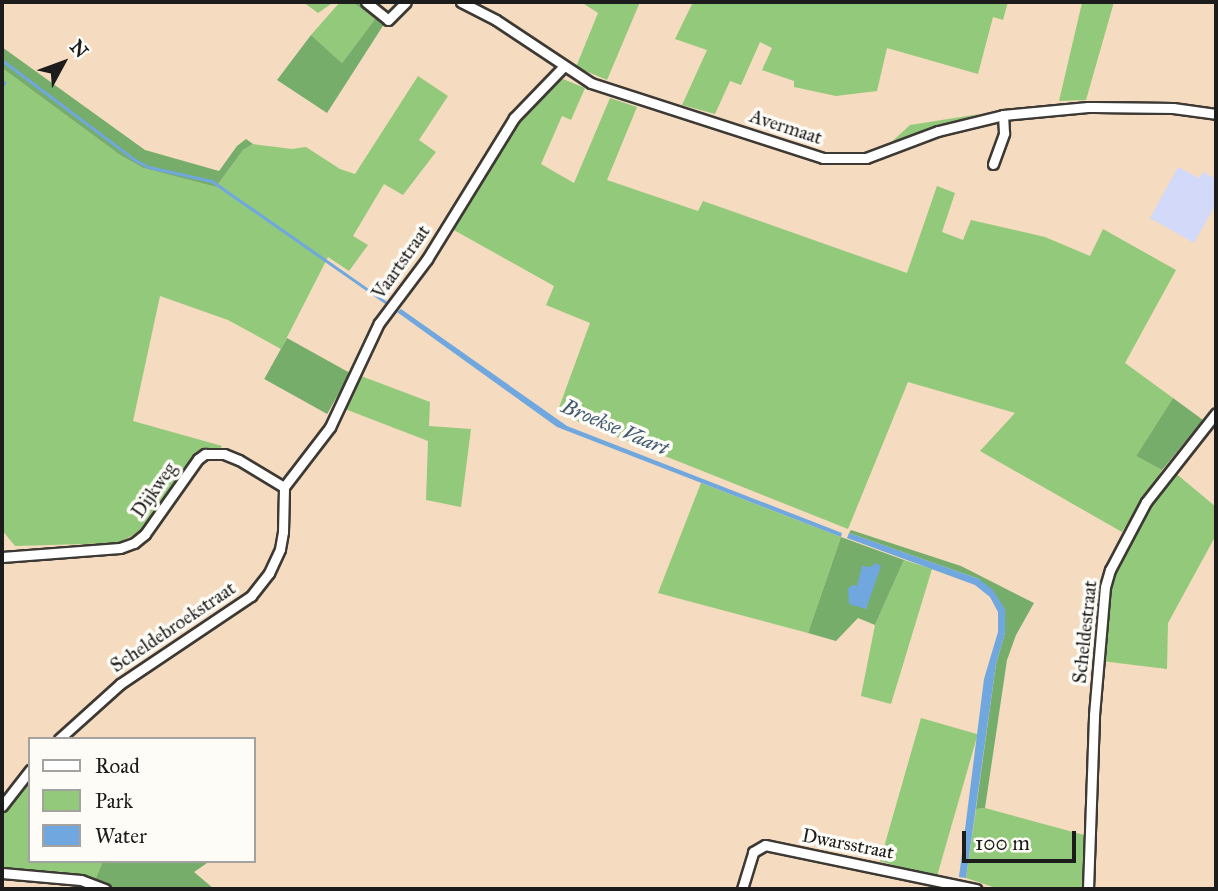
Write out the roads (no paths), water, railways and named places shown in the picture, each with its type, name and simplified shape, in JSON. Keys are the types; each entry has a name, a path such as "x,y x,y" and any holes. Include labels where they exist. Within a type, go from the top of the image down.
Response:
{"street":[{"path":"366,2 388,20 407,2"},
{"name":"Avermaat","path":"461,2 496,20 563,67 591,83 823,158 839,160 885,153 938,131 1003,115 1088,107 1173,108 1216,114"},
{"name":"Vaartstraat","path":"284,487 330,427 366,345 427,259 514,118 563,67"},
{"path":"993,164 1004,133 1003,115"},
{"name":"Scheldestraat","path":"1088,889 1092,751 1105,587 1110,570 1146,502 1216,413"},
{"name":"Dijkweg","path":"2,557 120,548 134,542 145,534 198,459 205,454 216,453 232,457 284,487"},
{"name":"Scheldebroekstraat","path":"61,737 120,684 251,596 268,573 280,549 284,487"},
{"path":"2,806 28,773"},
{"name":"Dwarsstraat","path":"742,889 753,852 765,845 976,889"},
{"path":"2,873 81,880 105,889"}],"water":[{"path":"401,309 567,426 842,533 841,537 557,427 397,312"},
{"path":"849,533 979,579 993,590 1005,609 1005,633 996,664 966,878 959,877 984,679 998,632 998,612 990,597 975,585 847,538"},
{"path":"875,563 881,566 866,609 849,604 848,589 852,585 857,586 862,566 871,567"}],"waterway":[{"name":"Broekse Vaart","path":"2,60 135,160 149,167 212,181 387,303"}]}
